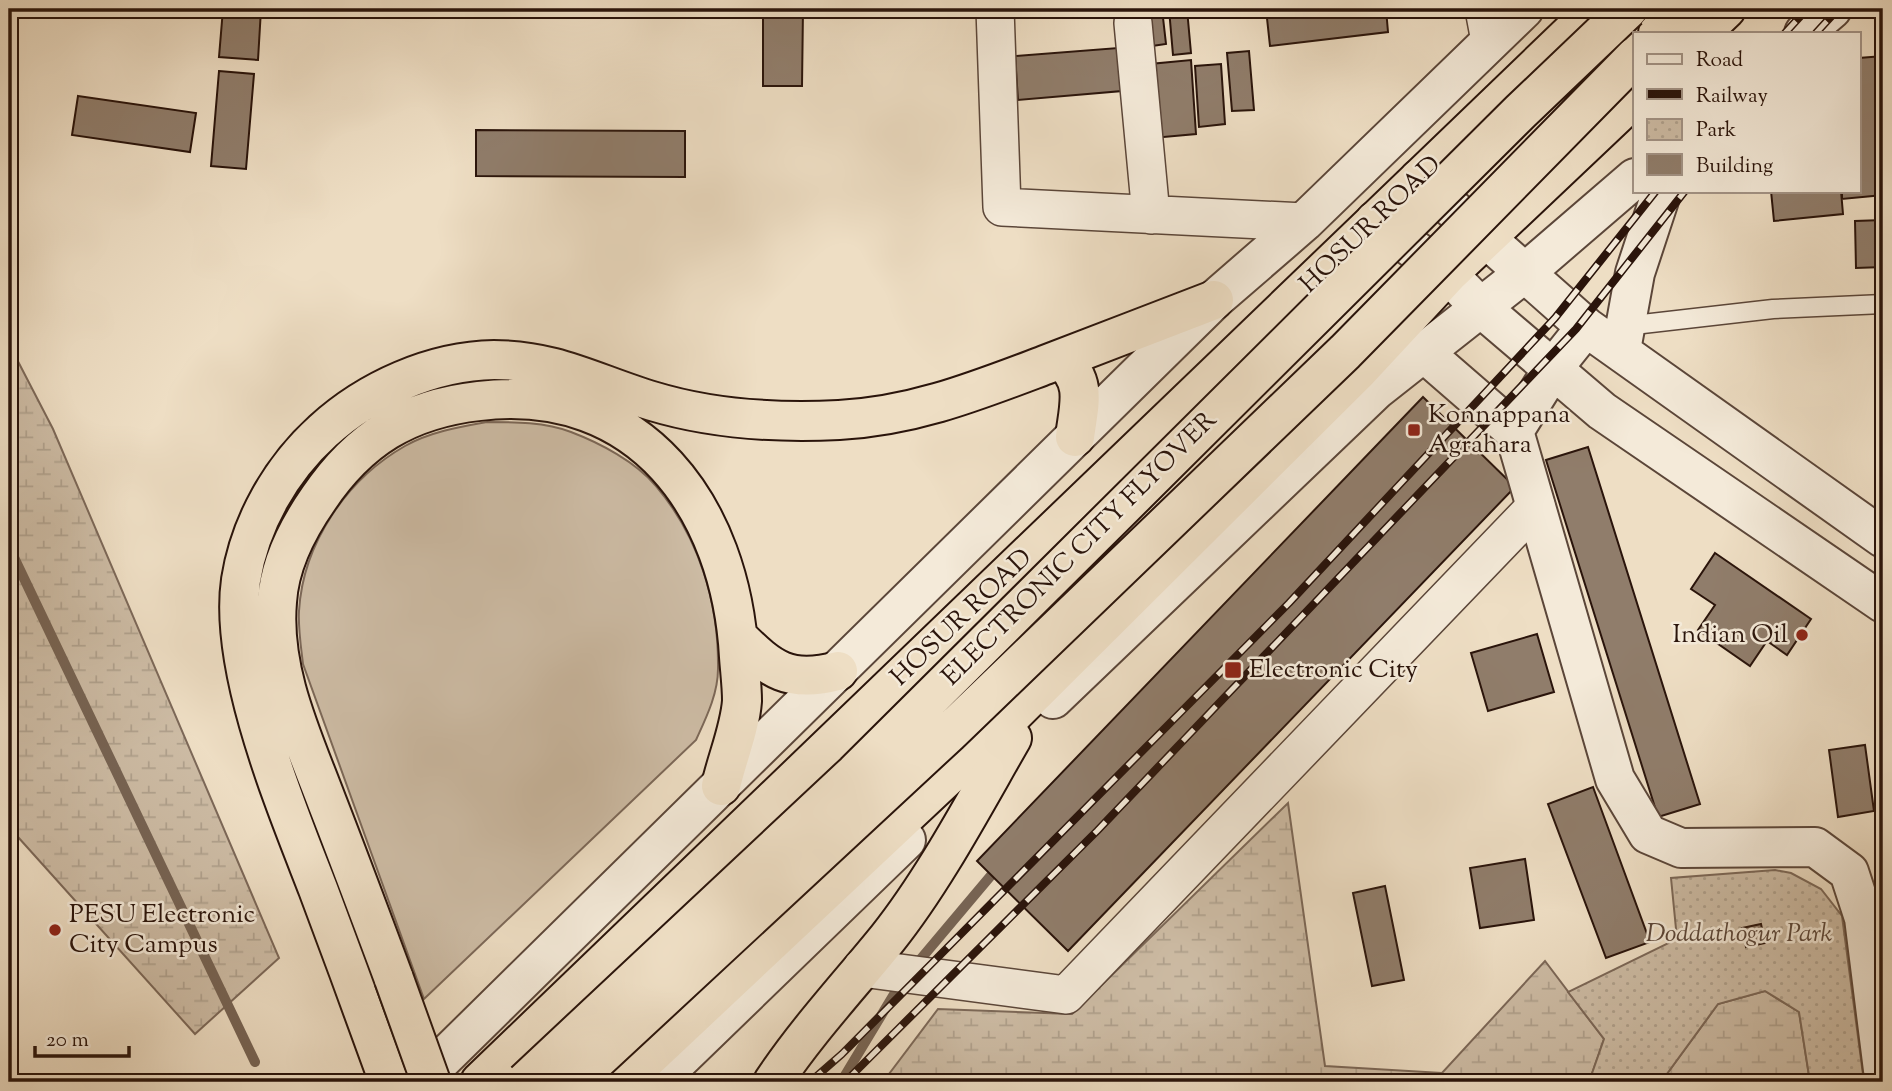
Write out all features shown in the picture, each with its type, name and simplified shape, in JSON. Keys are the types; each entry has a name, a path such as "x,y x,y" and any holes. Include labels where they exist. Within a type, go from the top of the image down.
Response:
{"highway":[{"name":"HOSUR ROAD","path":"480,1082 1596,9"},
{"name":"ELECTRONIC CITY FLYOVER","path":"525,1082 855,773 1510,122 1628,9"},
{"path":"1659,32 1683,9"},
{"path":"1702,32 1726,9"},
{"name":"ELECTRONIC CITY FLYOVER","path":"573,1082 949,733 1345,352 1633,59"},
{"path":"622,1082 999,728 1357,372 1448,274 1633,99"},
{"path":"389,1082 261,728 246,673 241,582 255,529 298,453 335,420 411,376 451,364 489,360 526,361 565,368 652,401 702,414 797,421 842,420 936,406 1214,300"},
{"path":"1061,359 1074,370 1079,384 1075,437"},
{"path":"431,1082 291,706 277,650 276,600 290,550 312,507 339,468 374,436 407,419 454,404 505,398 547,401 582,412 624,430 664,460 695,501 717,546 730,587 738,637 741,702 720,786"},
{"path":"738,637 767,666 789,674 820,676 838,671"},
{"path":"773,1082 803,1039 888,938 952,841 1012,738"}],"street":[{"path":"995,9 1002,207 1304,222"},
{"name":"HOSUR ROAD","path":"419,1082 1214,300 1304,222 1487,25 1524,9"},
{"path":"1805,32 1832,9"},
{"path":"1133,23 1152,215"},
{"path":"1419,179 1527,271 1586,327 1623,338 1883,538"},
{"path":"656,1082 1376,390 1479,306 1527,271 1633,180"},
{"path":"1623,338 1634,273 1662,192"},
{"path":"1375,221 1448,274 1479,306 1554,367 1602,411 1883,603"},
{"path":"1514,431 1554,367 1586,327"},
{"path":"1423,352 1514,431 1615,779 1648,834 1681,848 1815,847 1849,872 1864,918 1879,993 1883,1070"},
{"path":"862,968 1066,995 1536,506"}],"lane":[{"path":"1623,338 1773,309 1883,304"}],"green space":[{"path":"9,344 53,429 279,958 195,1034 9,827"},
{"path":"487,422 540,424 571,432 617,454 656,486 684,527 703,572 715,620 718,669 716,688 696,740 424,999 303,664 299,611 302,586 319,538 332,515 365,476 405,446 424,437"},
{"path":"1288,803 1325,1066 1442,1073 1545,961 1604,1039 1589,1082 883,1082 938,1009 1072,1014"},
{"name":"Doddathogur Park","path":"1775,870 1791,873 1821,889 1842,916 1864,1082 1810,1082 1799,1012 1765,991 1718,1004 1661,1082 1589,1082 1604,1039 1568,992 1677,939 1671,878"},
{"path":"1765,991 1799,1012 1810,1082 1661,1082 1718,1004"}],"building":[{"path":"223,9 261,9 258,60 219,57"},
{"path":"763,9 803,9 802,86 763,86"},
{"path":"1140,9 1162,9 1166,44 1145,47"},
{"path":"1169,9 1187,9 1191,53 1173,55"},
{"path":"1266,9 1386,9 1388,32 1270,46"},
{"path":"1118,48 1122,91 1018,100 1015,56"},
{"path":"1249,51 1254,110 1232,111 1227,53"},
{"path":"1883,56 1883,195 1842,199 1842,192 1860,192 1860,58"},
{"path":"1191,60 1196,134 1153,138 1150,64"},
{"path":"1221,64 1225,124 1199,127 1195,66"},
{"path":"219,71 254,74 246,169 211,166"},
{"path":"78,96 196,113 190,152 72,135"},
{"path":"476,130 685,131 685,177 476,176"},
{"path":"1771,192 1841,192 1843,214 1774,221"},
{"path":"1883,220 1883,267 1856,268 1855,221"},
{"path":"1423,397 1515,487 1068,951 977,861"},
{"path":"1588,447 1700,804 1658,817 1546,460"},
{"path":"1715,553 1811,619 1787,655 1767,641 1750,666 1698,630 1715,605 1691,589"},
{"path":"1537,634 1554,692 1488,711 1471,653"},
{"path":"1865,745 1874,811 1838,817 1829,750"},
{"path":"1593,787 1650,942 1606,958 1548,804"},
{"path":"1525,859 1534,920 1480,928 1470,868"},
{"path":"1385,886 1404,980 1372,986 1353,893"},
{"path":"1761,924 1765,943 1746,947 1742,928"}],"waterway":[{"path":"9,547 255,1062"},
{"path":"914,967 999,866"},
{"path":"841,1082 902,981"}],"railway":[{"path":"1786,32 1807,9"},
{"path":"1817,32 1838,9"},
{"path":"810,1082 842,1054 1289,603 1555,318 1655,192"},
{"path":"845,1082 1097,831 1576,329 1684,192"}],"place":[{"name":"Konnappana Agrahara","path":"1414,430"},
{"name":"Indian Oil","path":"1802,635"},
{"name":"Electronic City","path":"1233,670"},
{"name":"PESU Electronic City Campus","path":"55,930"}]}
